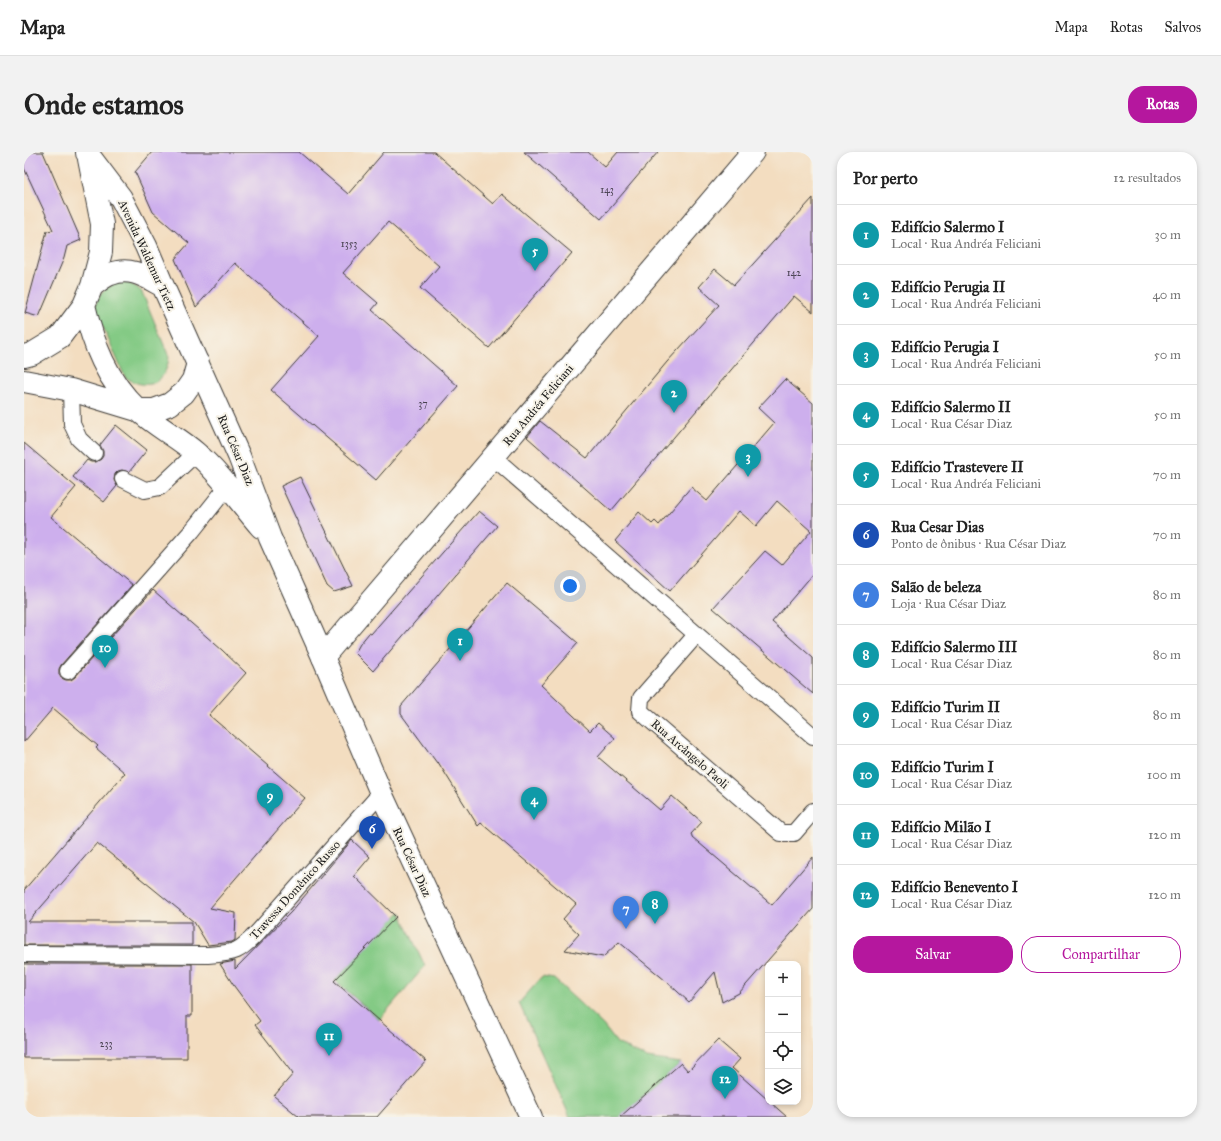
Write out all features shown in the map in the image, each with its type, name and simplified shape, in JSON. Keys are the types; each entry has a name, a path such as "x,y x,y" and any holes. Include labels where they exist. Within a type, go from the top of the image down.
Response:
{"street":[{"name":"Avenida Waldemar Tietz","path":"87,152 121,198 146,246 198,363"},
{"name":"Avenida Waldemar Tietz","path":"24,356 32,354 60,337 88,295 101,252 102,224 87,152"},
{"name":"Rua Andréa Feliciani","path":"323,657 753,152"},
{"path":"88,295 110,274 124,270 142,274 163,286"},
{"name":"Avenida Waldemar Tietz","path":"88,295 90,330 98,352 107,372 121,392 137,410"},
{"path":"24,381 71,390 137,410 154,410 170,404 184,394 193,380 198,363"},
{"name":"Rua César Diaz","path":"198,363 240,456 270,538 381,793 530,1117"},
{"name":"Rua César Diaz","path":"137,410 196,453 208,464 270,538"}],"lane":[{"path":"71,390 72,424 80,439 94,452"},
{"path":"123,479 144,490 160,487 196,453"},
{"path":"493,458 813,736"},
{"path":"68,671 192,531 227,487"},
{"name":"Rua Arcângelo Paoli","path":"696,635 641,698 640,711 781,833 794,833 813,811"},
{"name":"Travessa Domênico Russo","path":"24,954 230,954 244,947 381,793"}],"green space":[{"path":"117,282 131,284 142,292 169,357 164,374 154,383 141,384 133,382 125,377 95,309 102,292"},
{"path":"400,912 425,966 379,1020 335,980"},
{"path":"542,977 554,979 603,1025 617,1043 647,1058 681,1063 620,1117 570,1117 519,1003"}],"building":[{"path":"24,152 43,152 81,240 67,246 64,258 39,317 25,313 47,231 53,230 24,168"},
{"path":"152,152 299,152 348,194 384,152 434,152 493,204 502,194 572,253 489,348 420,288 439,266 388,222 343,273 378,303 372,310 458,386 376,480 271,390 319,336 235,263 196,307 175,259 189,243 153,212 135,172"},
{"path":"524,152 588,152 605,167 618,152 658,152 601,219"},
{"path":"813,198 813,312 794,296 611,511 527,437 540,421 587,458 667,362 719,305 699,287 715,269 734,285"},
{"path":"785,379 813,403 813,574 772,622 813,658 813,694 713,608 765,551 782,565 811,531 777,501 756,526 739,511 670,591 615,541 639,512 652,524 655,521 659,525 691,487 707,501 774,423 758,408"},
{"path":"116,425 147,450 129,472 122,470 115,474 114,480 117,486 104,502 73,477 87,460 96,462 101,459 103,456 103,451 100,445"},
{"path":"24,443 76,487 51,517 132,585 61,665 59,674 61,678 71,680 75,677 153,590 246,673 209,715 305,798 210,908 236,913 235,940 232,942 208,945 194,922 97,843 28,922 192,922 192,945 24,945 24,890 125,773 96,748 98,746 53,708 24,742"},
{"path":"300,477 353,586 334,592 327,586 281,486"},
{"path":"479,511 497,526 373,671 355,653 360,644 369,633 371,634"},
{"path":"507,583 578,643 541,685 590,731 598,723 615,738 598,757 660,810 672,796 702,822 691,834 692,837 772,905 813,857 813,909 767,961 765,961 765,963 739,993 722,1002 715,972 689,1002 619,942 603,957 565,950 579,934 563,919 576,904 481,823 478,826 438,762 437,763 401,714 401,706"},
{"path":"352,840 370,857 354,876 396,917 334,981 426,1061 377,1117 299,1117 274,1096 293,1074 255,1025 260,1021 220,964 235,961 235,969 291,912"},
{"path":"24,964 192,964 192,1016 187,1016 187,1058 24,1058"},
{"path":"718,1040 740,1059 732,1068 765,1097 765,1105 773,1105 787,1117 620,1117 681,1063 688,1071"}],"place":[{"name":"Edifício Trastevere II","path":"535,271"},
{"name":"Edifício Perugia II","path":"674,413"},
{"name":"Edifício Perugia I","path":"748,477"},
{"name":"Edifício Salermo I","path":"460,661"},
{"name":"Edifício Turim I","path":"105,668"},
{"name":"Edifício Turim II","path":"270,816"},
{"name":"Edifício Salermo II","path":"534,820"},
{"name":"Rua Cesar Dias","path":"372,849"},
{"name":"Edifício Salermo III","path":"655,924"},
{"name":"Salão de beleza","path":"626,929"},
{"name":"Edifício Milão I","path":"329,1056"},
{"name":"Edifício Benevento I","path":"725,1099"}]}
